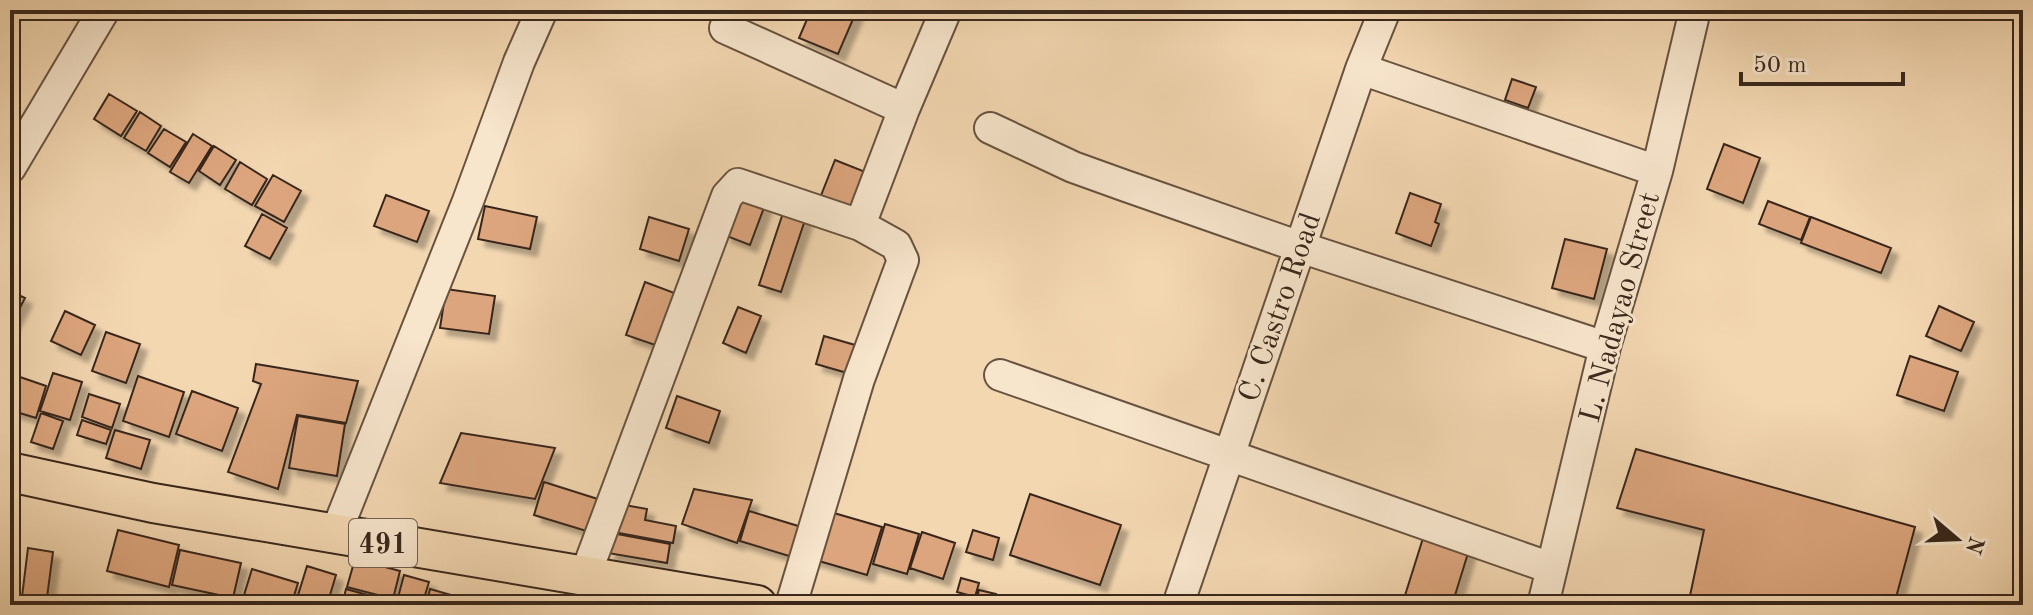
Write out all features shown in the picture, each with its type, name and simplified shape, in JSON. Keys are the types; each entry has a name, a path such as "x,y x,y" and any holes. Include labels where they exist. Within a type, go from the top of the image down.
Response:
{"main road":[{"name":"491","path":"10,472 123,497 335,535 757,605"}],"street":[{"path":"10,168 104,10"},
{"path":"335,535 542,10"},
{"path":"860,225 946,10"},
{"name":"C. Castro Road","path":"1178,605 1361,69 1385,10"},
{"name":"L. Nadayao Street","path":"1543,605 1605,347 1657,171 1695,10"},
{"path":"725,28 904,109"},
{"path":"1361,69 1657,171"},
{"path":"990,128 1073,167 1300,247 1605,347"},
{"path":"585,576 730,190 738,184 860,225 896,245 903,260 859,379 791,605"},
{"path":"1000,375 1551,568"}],"building":[{"path":"811,10 857,10 838,54 799,38"},
{"path":"1512,79 1536,87 1528,108 1505,100"},
{"path":"109,94 137,111 121,136 94,119"},
{"path":"140,112 161,126 146,151 124,138"},
{"path":"164,129 186,142 170,167 148,153"},
{"path":"193,134 212,146 189,183 170,172"},
{"path":"1724,144 1760,158 1743,203 1707,189"},
{"path":"214,146 236,160 220,185 199,171"},
{"path":"835,160 873,175 858,213 820,198"},
{"path":"240,162 267,179 252,205 225,189"},
{"path":"273,175 301,191 284,222 255,206"},
{"path":"1410,193 1441,204 1435,222 1439,224 1431,246 1396,233"},
{"path":"386,195 429,211 417,242 374,226"},
{"path":"739,195 765,205 750,245 724,235"},
{"path":"1768,201 1810,217 1801,240 1759,224"},
{"path":"485,206 537,217 530,249 478,239"},
{"path":"785,207 807,214 781,292 759,285"},
{"path":"262,214 287,228 270,259 245,246"},
{"path":"649,217 689,229 679,261 640,249"},
{"path":"1811,217 1891,248 1881,273 1801,243"},
{"path":"1565,239 1607,249 1594,299 1552,288"},
{"path":"645,282 677,294 658,346 626,335"},
{"path":"446,289 495,296 489,334 440,328"},
{"path":"10,291 25,298 10,327"},
{"path":"1939,306 1974,322 1961,351 1926,336"},
{"path":"738,307 761,316 746,353 723,343"},
{"path":"65,311 95,325 81,355 51,341"},
{"path":"106,332 140,344 126,383 92,371"},
{"path":"824,336 862,347 854,375 816,364"},
{"path":"1910,356 1958,372 1944,411 1897,395"},
{"path":"256,364 358,381 346,423 297,415 278,489 228,472 261,384 253,381"},
{"path":"53,373 82,382 70,420 40,411"},
{"path":"138,376 184,392 169,437 123,421"},
{"path":"20,377 46,386 36,418 10,410"},
{"path":"192,391 238,408 222,451 176,434"},
{"path":"89,394 120,404 112,428 82,417"},
{"path":"677,396 720,411 709,443 666,428"},
{"path":"41,413 63,421 53,449 31,442"},
{"path":"298,416 345,424 337,476 289,468"},
{"path":"82,420 111,430 106,444 77,435"},
{"path":"115,430 150,440 141,469 106,458"},
{"path":"461,433 555,448 535,499 440,483"},
{"path":"1636,449 1915,527 1894,605 1688,605 1704,530 1617,508"},
{"path":"544,482 604,501 593,533 534,515"},
{"path":"694,489 752,500 737,543 682,524"},
{"path":"1030,494 1121,525 1100,585 1010,555"},
{"path":"619,504 647,509 645,520 676,526 673,543 608,531"},
{"path":"749,511 808,529 799,559 740,541"},
{"path":"827,511 882,527 867,575 812,559"},
{"path":"885,524 919,534 907,574 873,564"},
{"path":"118,530 179,545 169,587 107,571"},
{"path":"973,530 999,538 993,560 966,552"},
{"path":"922,532 955,543 943,579 910,568"},
{"path":"612,533 670,544 667,563 608,553"},
{"path":"1424,535 1469,550 1452,605 1402,605"},
{"path":"28,548 53,552 46,605 21,605"},
{"path":"180,550 241,563 233,598 172,585"},
{"path":"355,559 400,571 393,599 347,587"},
{"path":"307,566 336,575 327,605 295,605"},
{"path":"252,569 298,583 291,605 241,605"},
{"path":"404,575 429,582 422,605 396,605"},
{"path":"961,578 979,583 975,597 957,592"},
{"path":"346,589 371,596 369,605 342,605"},
{"path":"430,589 458,597 456,605 426,605"},
{"path":"979,590 996,594 993,605 975,605"},
{"path":"373,595 395,601 394,605 371,605"}]}
